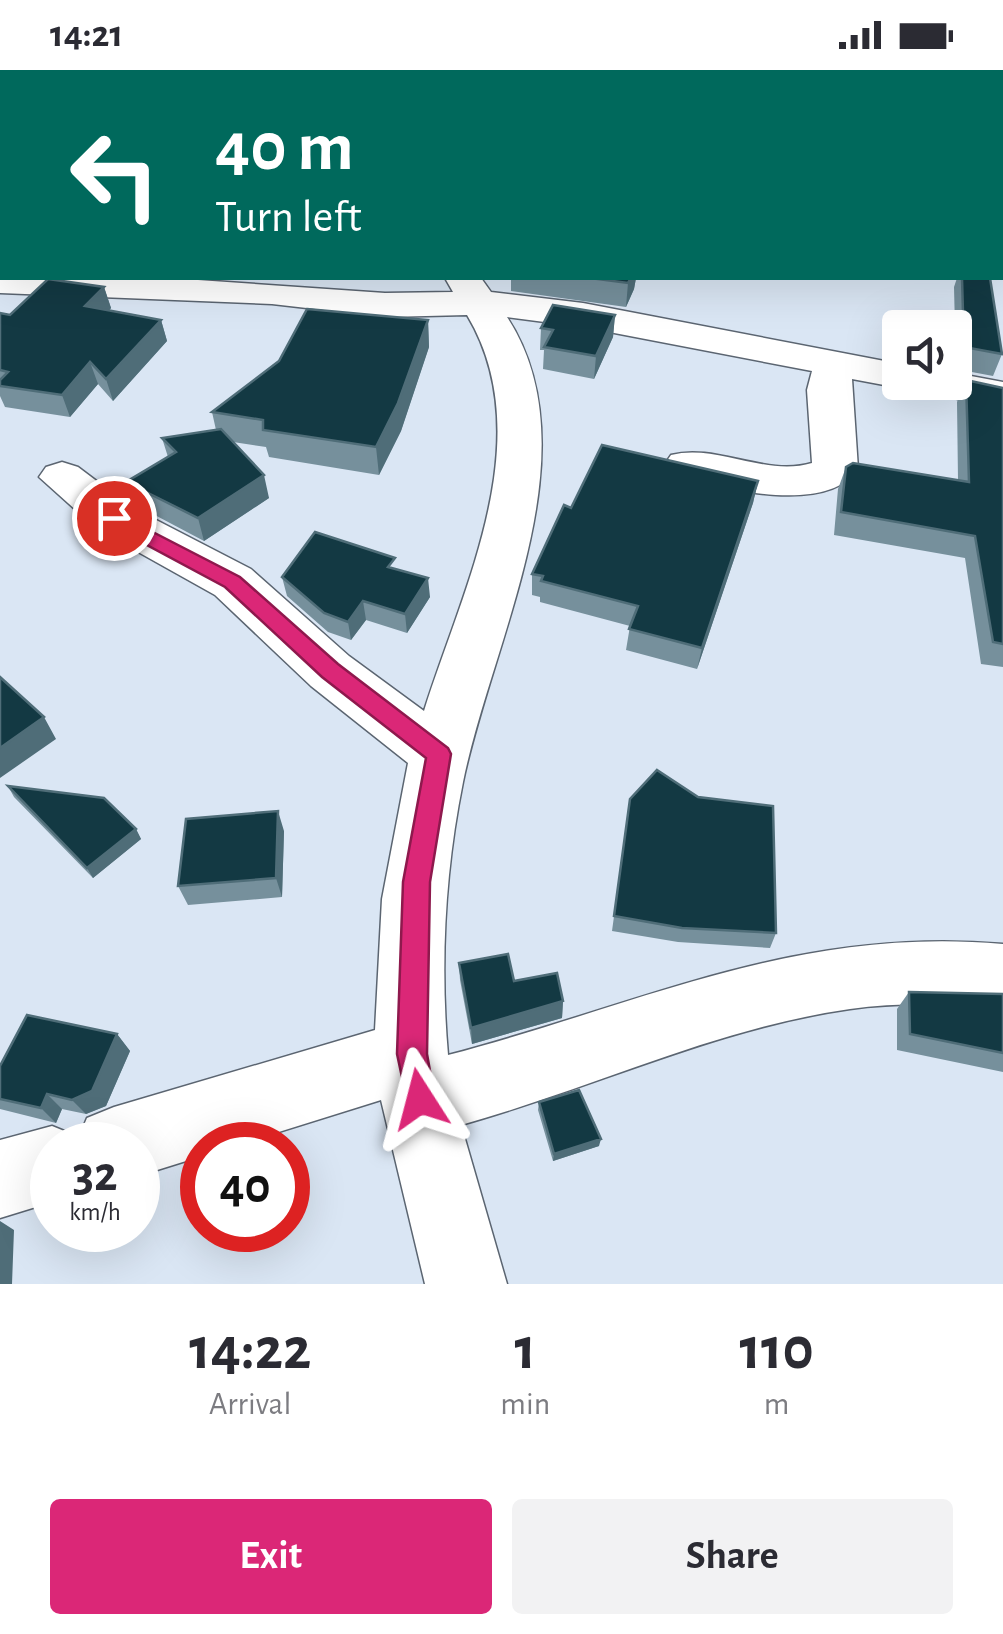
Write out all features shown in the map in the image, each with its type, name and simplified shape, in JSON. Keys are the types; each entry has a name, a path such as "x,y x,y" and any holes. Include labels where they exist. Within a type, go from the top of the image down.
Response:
{"street":[{"path":"0,282 272,292 384,305 473,290 882,372"},
{"path":"466,1284 416,1077 416,882 439,754 511,530 522,430 504,354 473,290"},
{"path":"688,466 802,482 826,478 836,469 828,390 835,363"},
{"path":"972,389 1003,394"},
{"path":"62,477 114,518 233,582 330,670 439,754"},
{"path":"160,1135 416,1077 511,1075 710,1005 776,987 889,974 967,971 1003,976"},
{"path":"0,1180 30,1171"}],"building":[{"path":"47,280 55,280 104,287 85,306 161,320 106,379 90,362 62,395 0,386 8,372 0,370 0,313 10,315"},
{"path":"962,280 990,280 1002,354 972,348 972,310 963,310"},
{"path":"553,305 615,315 596,356 544,347 553,330 541,328"},
{"path":"307,309 428,320 398,403 376,447 263,430 263,420 212,412 279,361"},
{"path":"972,381 1003,388 1003,644 993,642 975,536 841,512 846,467 853,463 969,482 967,400 972,400"},
{"path":"221,429 264,475 198,518 126,482 176,452 162,438"},
{"path":"602,445 758,481 702,648 629,629 638,606 541,581 543,576 532,574 564,505 571,508"},
{"path":"315,532 395,558 388,567 428,578 405,614 363,601 348,622 324,613 282,577"},
{"path":"0,677 44,717 0,748"},
{"path":"657,770 698,797 773,806 776,933 682,928 614,916 630,799"},
{"path":"8,786 104,798 136,829 87,868"},
{"path":"278,811 276,878 178,886 186,819"},
{"path":"508,954 514,981 557,973 563,1001 471,1028 459,963"},
{"path":"909,992 1003,994 1003,1053 910,1034"},
{"path":"27,1015 117,1034 92,1091 72,1100 47,1094 41,1108 0,1099 0,1066"},
{"path":"579,1090 601,1139 554,1154 539,1102"}],"route":[{"path":"114,518 233,582 330,670 439,754 416,882 412,1054 420,1099"}]}
